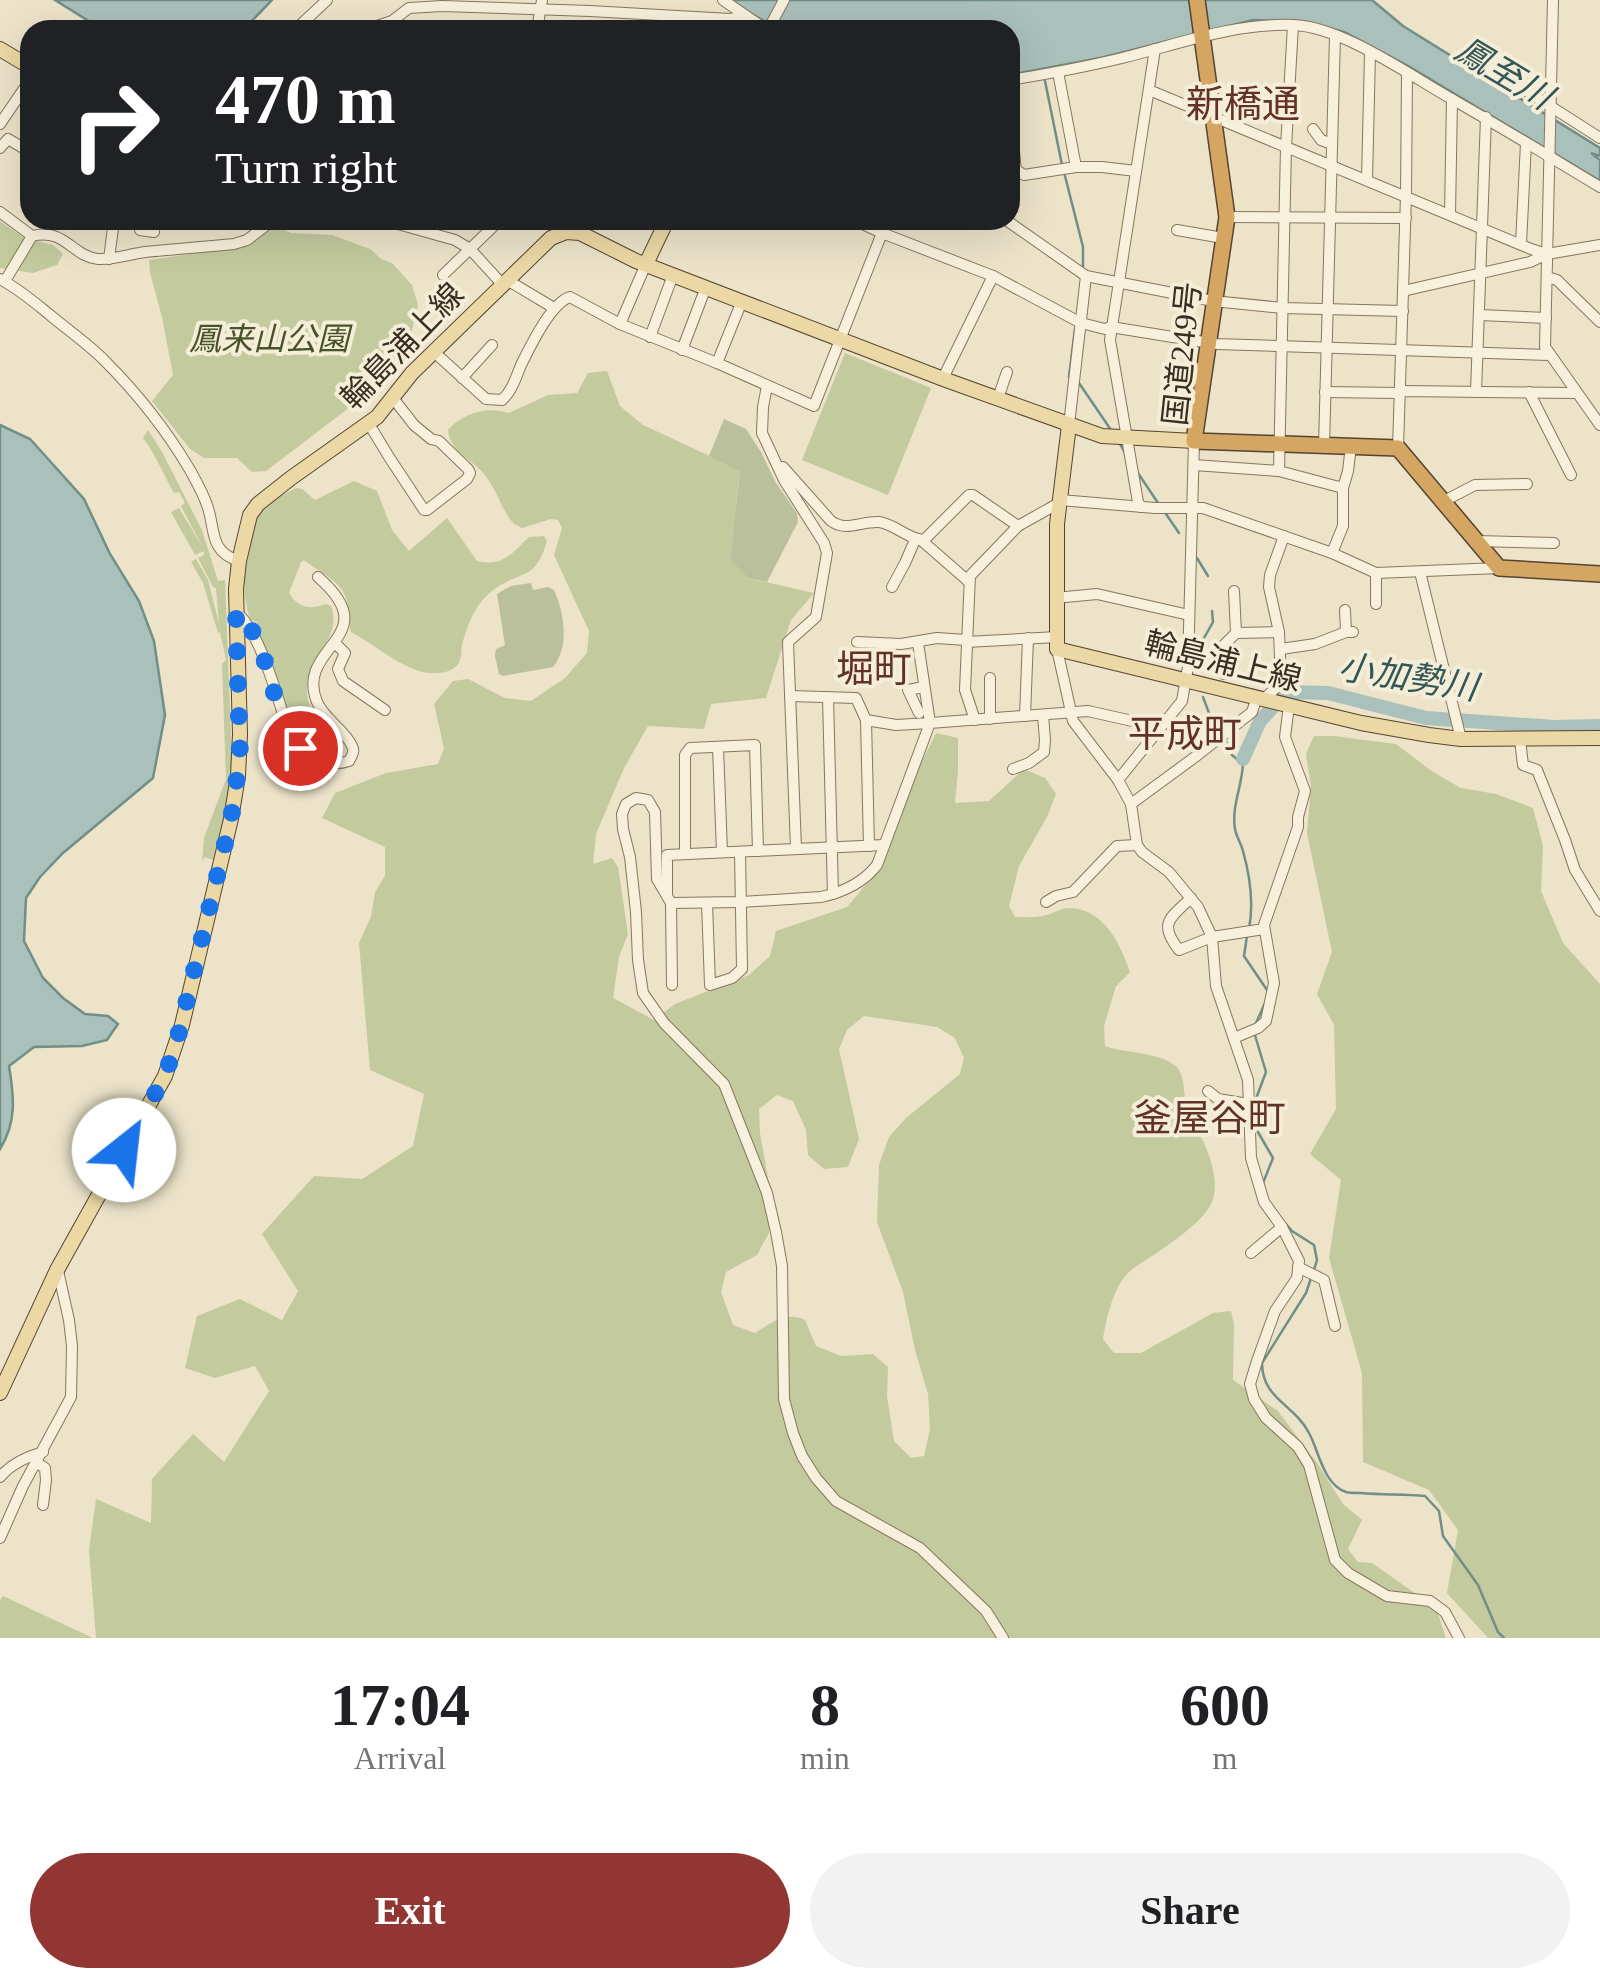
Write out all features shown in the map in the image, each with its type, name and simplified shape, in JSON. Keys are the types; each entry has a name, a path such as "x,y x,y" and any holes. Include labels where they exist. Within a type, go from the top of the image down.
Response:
{"highway":[{"name":"国道249号","path":"1197,0 1226,217 1194,441 1398,448"},
{"path":"1398,448 1499,568 1600,574"}],"main road":[{"path":"646,264 662,230"},
{"path":"566,232 580,233 646,264 1069,426 1102,436 1194,441"},
{"name":"輪島浦上線","path":"0,1393 57,1270 156,1092 182,1025 236,795 240,734 236,590 248,521 258,504 369,424 412,373 504,282 551,238 566,232"},
{"path":"1056,643 1060,502 1069,426"},
{"name":"輪島浦上線","path":"1056,643 1361,724 1520,740 1600,738"}],"street":[{"path":"306,20 328,0"},
{"path":"723,0 753,20"},
{"path":"1554,0 1546,347 1600,425"},
{"path":"408,2 442,6 541,4 730,20 746,16"},
{"path":"644,20 645,14"},
{"path":"1279,471 1286,147 1293,25"},
{"path":"1020,78 1247,26 1293,25 1335,36 1370,53 1486,117 1600,187"},
{"path":"1324,446 1335,36"},
{"path":"1142,507 1110,340 1155,49"},
{"path":"1368,180 1370,53"},
{"path":"1467,53 1600,138"},
{"path":"1058,72 1067,168"},
{"path":"1398,448 1407,73"},
{"path":"1149,90 1547,254"},
{"path":"0,124 20,95"},
{"path":"1450,214 1452,99"},
{"path":"1476,392 1486,117"},
{"path":"1313,129 1321,140 1332,144"},
{"path":"1521,244 1526,143"},
{"path":"1020,174 1102,166 1136,171"},
{"path":"1226,217 1406,218"},
{"path":"1247,217 1247,232"},
{"path":"24,230 32,236"},
{"path":"109,259 113,230"},
{"path":"140,230 154,230"},
{"path":"234,244 235,230"},
{"path":"239,561 223,554 217,546 199,485 178,450 138,399 104,360 3,275 32,236 41,234 62,238 88,257 109,259 234,244 260,230"},
{"path":"420,230 452,239 470,249 504,282 554,308"},
{"path":"444,275 490,230"},
{"path":"434,352 490,401 500,401 507,397 554,308 570,296 620,324 814,406 875,230"},
{"path":"883,230 993,276 1078,321 1105,329 1111,326 1216,344 1550,355"},
{"path":"1020,230 1083,274 1119,283 1213,301 1282,308 1402,311"},
{"path":"1177,230 1223,238"},
{"path":"1403,291 1530,262 1547,254 1600,245"},
{"path":"620,324 646,264"},
{"path":"1069,426 1083,274"},
{"path":"650,336 674,275"},
{"path":"946,380 946,372 993,276"},
{"path":"1547,277 1556,280 1600,322"},
{"path":"682,350 706,287"},
{"path":"717,363 742,301"},
{"path":"1478,315 1546,318"},
{"path":"462,378 492,345"},
{"path":"998,398 1007,372"},
{"path":"767,386 762,433 826,553 816,617 788,642 796,848"},
{"path":"1325,392 1578,393"},
{"path":"1529,392 1571,475"},
{"path":"369,424 424,510 467,479 468,470 439,441 414,425 393,398"},
{"path":"1118,780 1182,701 1189,615 1194,441"},
{"path":"1332,553 1344,526 1343,488 1351,446"},
{"path":"778,466 835,525 882,522 918,540 968,581"},
{"path":"1194,466 1279,471 1343,488"},
{"path":"1444,501 1475,485 1528,484"},
{"path":"918,540 924,540 968,495 1018,526"},
{"path":"975,720 965,690 968,581 1018,526 1060,502 1202,508 1332,553 1376,573 1499,568"},
{"path":"1131,804 1252,712 1281,683 1281,649 1270,574 1284,536"},
{"path":"892,587 918,540"},
{"path":"1476,541 1554,544"},
{"path":"1420,572 1460,734"},
{"path":"1376,573 1376,604"},
{"path":"236,612 254,635 288,733 307,753 329,764 350,761 352,746 323,713 314,686 316,668 343,627 344,609 335,592 318,578"},
{"path":"1234,591 1236,633"},
{"path":"1055,598 1097,594 1189,615"},
{"path":"1281,649 1315,644 1350,632 1345,610"},
{"path":"1221,618 1235,617"},
{"path":"1224,674 1222,648 1236,633 1279,632"},
{"path":"858,642 901,644 937,638 1028,638 1056,643 1072,721 1118,780 1131,804 1137,845 1169,872 1198,906 1212,937 1216,986 1248,1080 1251,1158 1264,1202 1298,1261 1297,1278 1276,1311 1250,1384 1258,1409 1298,1447 1308,1465 1335,1560 1348,1573 1387,1596 1430,1601 1444,1612 1459,1638"},
{"path":"1025,716 1028,638"},
{"path":"335,643 345,653 338,669 342,681 385,710"},
{"path":"669,899 741,902 833,894 867,878 877,865 930,724 918,643"},
{"path":"990,678 990,719"},
{"path":"895,693 924,688"},
{"path":"909,691 918,713"},
{"path":"790,696 856,698 866,720 869,846"},
{"path":"828,697 833,894"},
{"path":"1234,1038 1266,1020 1274,982 1264,929 1298,827 1305,791 1285,737 1288,704"},
{"path":"866,720 930,724 1070,711 1150,725 1158,732"},
{"path":"1013,768 1044,752 1043,714"},
{"path":"1520,740 1523,764 1537,770 1575,870 1600,912"},
{"path":"685,854 685,756 690,748 755,745 758,850"},
{"path":"718,747 722,852"},
{"path":"669,899 657,879 655,812 648,800 636,798 626,804 622,820 630,858 643,993 664,1024 724,1084 767,1193 782,1266 784,1399 802,1456 836,1501 920,1548 986,1610 1003,1638"},
{"path":"672,985 666,855 884,845"},
{"path":"1046,902 1073,892 1117,846 1137,845"},
{"path":"707,903 710,986 732,978 742,969 740,852"},
{"path":"1191,898 1167,924 1179,950 1212,937 1264,929"},
{"path":"1208,1091 1218,1099 1248,1104"},
{"path":"1251,1254 1266,1234 1282,1228"},
{"path":"1298,1267 1324,1280 1335,1326"},
{"path":"0,1538 71,1397 72,1346 57,1270"},
{"path":"0,1477 8,1468 43,1452"},
{"path":"24,1486 43,1505 46,1480 44,1468 37,1463"}],"green space":[{"path":"0,221 24,238 53,245 63,254 57,265 33,273 0,268"},
{"name":"鳳来山公園","path":"258,230 332,235 370,249 392,263 412,285 418,305 410,338 388,373 362,398 266,471 252,472 237,458 204,458 190,449 152,401 173,375 149,260 219,250"},
{"path":"845,353 931,388 888,495 802,460"},
{"path":"607,371 620,406 643,425 740,470 730,560 748,578 814,593 791,620 766,698 711,704 704,729 648,726 624,768 596,834 593,864 612,858 618,867 628,934 619,957 613,998 654,1020 675,1004 749,975 770,956 776,931 847,907 878,870 905,796 936,733 958,738 955,803 989,801 1024,769 1045,778 1056,794 1019,866 1009,906 1015,917 1043,916 1066,908 1081,910 1092,914 1109,930 1130,972 1116,986 1104,1026 1105,1046 1159,1058 1177,1067 1188,1114 1208,1152 1214,1178 1212,1202 1201,1218 1122,1280 1103,1339 1114,1353 1141,1353 1213,1313 1231,1311 1233,1380 1278,1411 1343,1504 1362,1520 1348,1549 1358,1562 1372,1563 1436,1608 1446,1638 96,1638 89,1550 96,1499 151,1523 152,1479 193,1434 224,1462 269,1391 255,1366 215,1378 185,1368 197,1316 240,1299 282,1320 298,1291 262,1234 314,1176 362,1179 413,1146 424,1094 370,1070 359,943 371,916 375,892 385,876 385,847 322,818 335,793 386,773 438,764 444,748 434,704 453,681 468,679 505,698 531,701 565,678 587,653 589,631 554,555 562,528 558,520 522,528 514,524 488,480 457,450 448,430 476,412 509,413 548,395 577,393 588,373","holes":["864,1016 937,1027 955,1038 964,1058 960,1074 889,1137 879,1165 877,1222 903,1292 928,1394 930,1429 924,1456 911,1458 894,1441 887,1396 888,1367 873,1354 841,1356 816,1346 805,1320 798,1318 779,1319 755,1333 733,1325 721,1292 726,1272 757,1255 769,1233 768,1178 759,1109 777,1095 793,1101 806,1130 808,1155 824,1169 848,1167 859,1139 839,1049 847,1030"]},
{"path":"724,419 746,429 797,513 798,522 767,582 748,578 730,560 740,471 709,456"},
{"path":"148,430 202,530 218,581 225,580 232,762 225,814 213,860 204,857 202,863 204,838 226,779 222,664 226,660 203,583 191,562 196,559 208,580 219,624 216,588 198,558 204,551 195,555 171,512 179,508 203,548 181,506 185,503 179,492 174,493 143,438"},
{"path":"354,481 377,491 392,530 409,551 447,518 477,561 501,560 529,537 544,536 547,541 532,569 502,584 481,602 467,630 457,665 436,673 410,668 351,632 343,591 325,574 304,560 301,562 289,593 305,606 331,606 333,617 329,637 307,685 311,708 335,734 343,751 326,756 311,750 286,715 257,633 260,627 250,620 244,563 249,534 270,503 296,488 315,500"},
{"path":"531,583 533,590 554,590 563,619 562,650 553,667 503,676 495,656 496,649 505,645 497,594 511,586"},
{"path":"1314,736 1396,744 1461,788 1496,794 1533,808 1543,846 1541,891 1563,943 1600,984 1600,1638 1488,1638 1447,1593 1458,1530 1429,1490 1363,1462 1362,1373 1329,1258 1341,1180 1310,1154 1336,1109 1334,1025 1317,994 1332,952 1307,833 1311,786 1306,754"},
{"path":"3,1596 93,1638 0,1638"}],"water":[{"path":"55,0 272,0 253,20 87,20"},
{"path":"728,0 1372,0 1403,26 1600,148 1600,156 1591,153 1600,160 1600,181 1410,67 1344,32 1306,22 1253,20 1100,58 1020,73 1020,20 762,20"},
{"path":"0,425 30,439 84,499 110,554 139,601 154,641 165,715 153,778 63,853 26,898 24,941 43,978 85,1014 108,1016 118,1024 107,1040 82,1046 34,1047 9,1066 13,1109 0,1149"}],"waterway":[{"path":"1045,81 1062,165"},
{"path":"1064,172 1083,247 1083,267"},
{"path":"1072,379 1069,377 1075,329"},
{"path":"1079,383 1111,430"},
{"path":"1120,444 1125,453"},
{"path":"1138,473 1158,503"},
{"path":"1166,514 1179,533"},
{"path":"1197,558 1208,576"},
{"path":"1199,669 1204,638 1213,622 1212,611"},
{"name":"小加勢川","path":"1243,759 1260,721 1287,692 1328,693 1426,718 1554,727 1600,726"},
{"path":"1203,697 1221,730"},
{"path":"1224,737 1232,755 1243,759 1234,820 1249,880 1249,929"},
{"path":"1247,936 1244,956 1267,990"},
{"path":"1256,1023 1265,1003"},
{"path":"1254,1032 1266,1072 1254,1114"},
{"path":"1255,1127 1273,1158 1263,1183"},
{"path":"1286,1224 1314,1245 1314,1270"},
{"path":"1311,1278 1306,1293 1262,1363 1267,1385 1303,1423 1327,1475 1338,1488 1349,1493 1425,1496 1439,1511 1443,1536 1478,1585 1504,1638"}],"district":[{"name":"新橋通","path":"1243,104"},
{"name":"堀町","path":"874,669"},
{"name":"平成町","path":"1185,734"},
{"name":"釜屋谷町","path":"1210,1118"}],"route":[{"path":"124,1150 174,1053 236,795 240,756 236,612 254,635 288,733 300,748"}],"water label":[{"name":"鳳至川","path":"1504,73"}]}
